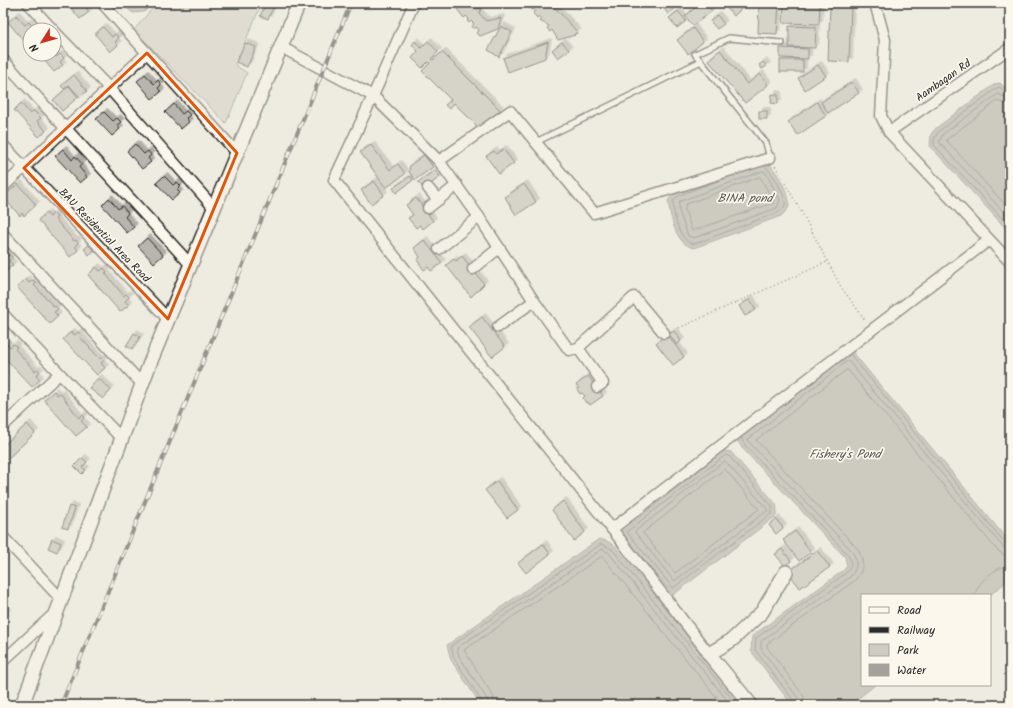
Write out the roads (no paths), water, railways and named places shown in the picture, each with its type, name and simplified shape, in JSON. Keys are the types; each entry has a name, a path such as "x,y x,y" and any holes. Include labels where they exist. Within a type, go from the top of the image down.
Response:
{"street":[{"path":"28,3 46,22"},
{"path":"102,3 237,153"},
{"path":"22,705 142,384 299,3"},
{"path":"414,3 334,180 750,705"},
{"path":"875,3 885,40 881,116 889,132 1010,262"},
{"path":"62,38 109,88 214,208"},
{"path":"281,47 373,96 439,161 457,185 534,301 569,350 578,348 634,297 664,333"},
{"name":"Aambagan Rd","path":"889,132 1010,48"},
{"path":"3,187 147,53"},
{"path":"3,60 191,265"},
{"path":"439,161 510,111 594,213 770,158"},
{"name":"BAU Residential Area Road","path":"3,145 168,320"},
{"path":"428,208 457,185"},
{"path":"428,188 438,200"},
{"path":"439,249 479,217"},
{"path":"3,234 142,384"},
{"path":"612,529 989,240"},
{"path":"473,269 499,248"},
{"path":"498,327 534,301"},
{"path":"3,314 122,439"},
{"path":"578,348 603,383 598,387"},
{"path":"3,426 59,374"},
{"path":"3,537 59,606"},
{"path":"709,654 732,640 762,612 786,572"},
{"path":"3,661 59,606"}],"lane":[{"path":"770,158 766,143 695,54 730,38 782,42"},
{"path":"536,142 701,61"}],"water":[{"path":"120,3 153,3 144,12 133,13"},
{"path":"1000,83 1010,92 1010,233 930,146 931,134 936,128 995,84"},
{"name":"BINA pond","path":"769,163 775,171 788,196 788,209 781,216 694,248 688,246 682,241 675,229 671,215 668,201 672,195"},
{"name":"Fishery's Pond","path":"851,350 1010,543 1010,579 991,594 861,594 861,686 874,686 850,705 792,705 751,651 752,636 844,570 847,566 845,557 742,448 737,440 739,434"},
{"path":"722,452 731,452 776,504 776,516 673,595 621,532"},
{"path":"599,539 607,541 615,546 743,705 481,705 451,660 447,645"}],"railway":[{"path":"61,705 351,3"}]}
